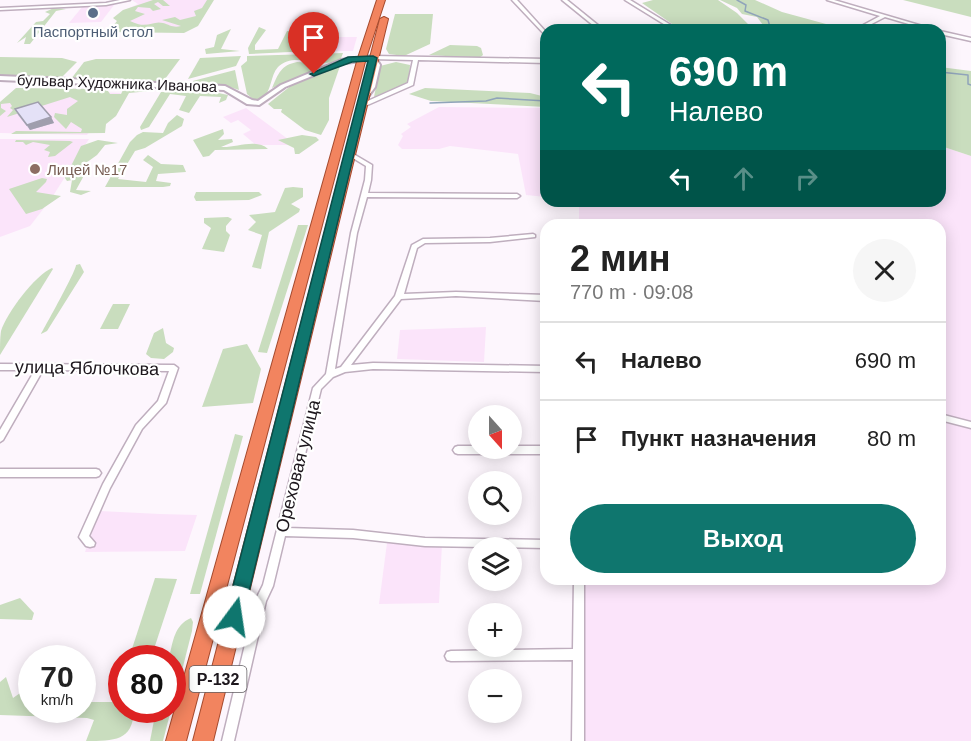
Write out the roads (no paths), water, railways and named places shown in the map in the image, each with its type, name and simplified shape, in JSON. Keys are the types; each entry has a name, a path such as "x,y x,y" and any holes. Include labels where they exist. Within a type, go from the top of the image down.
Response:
{"highway":[{"name":"Р-132","path":"176,741 368,58 381,0"},
{"name":"Р-132","path":"202,741 364,101 368,58 389,0"}],"street":[{"path":"0,9 106,4 128,0"},
{"path":"514,0 540,28"},
{"path":"564,0 594,24"},
{"path":"627,0 667,24"},
{"path":"830,0 912,24"},
{"path":"868,24 884,16"},
{"path":"946,34 971,40"},
{"path":"368,58 540,61"},
{"name":"бульвар Художника Иванова","path":"0,78 225,88 250,102 259,103 283,86 344,62 368,58"},
{"path":"364,101 411,84 415,59"},
{"path":"330,375 354,233 369,165 350,154"},
{"path":"363,195 517,195"},
{"path":"344,369 399,297 414,248 423,241 490,240 533,236"},
{"path":"399,297 456,294 540,298"},
{"path":"330,375 344,369 374,366 540,369"},
{"name":"улица Яблочкова","path":"0,367 174,368 162,403 139,427 106,487 84,537 90,543"},
{"path":"0,438 40,368"},
{"name":"Ореховая улица","path":"228,741 261,600 268,586 317,388 330,375"},
{"path":"946,418 971,424"},
{"path":"458,450 540,450"},
{"path":"0,473 96,474"},
{"path":"282,532 353,534 425,542 540,544"},
{"path":"578,741 579,585"},
{"path":"234,617 261,600"},
{"path":"451,656 577,654"}],"waterway":[{"path":"737,0 746,5 745,11 768,20 769,24"},
{"path":"946,73 968,75 968,84 971,85"},
{"path":"430,103 486,101 497,98 540,101"}],"place":[{"name":"Паспортный стол","path":"93,13"},
{"name":"Лицей №17","path":"35,169"}]}
